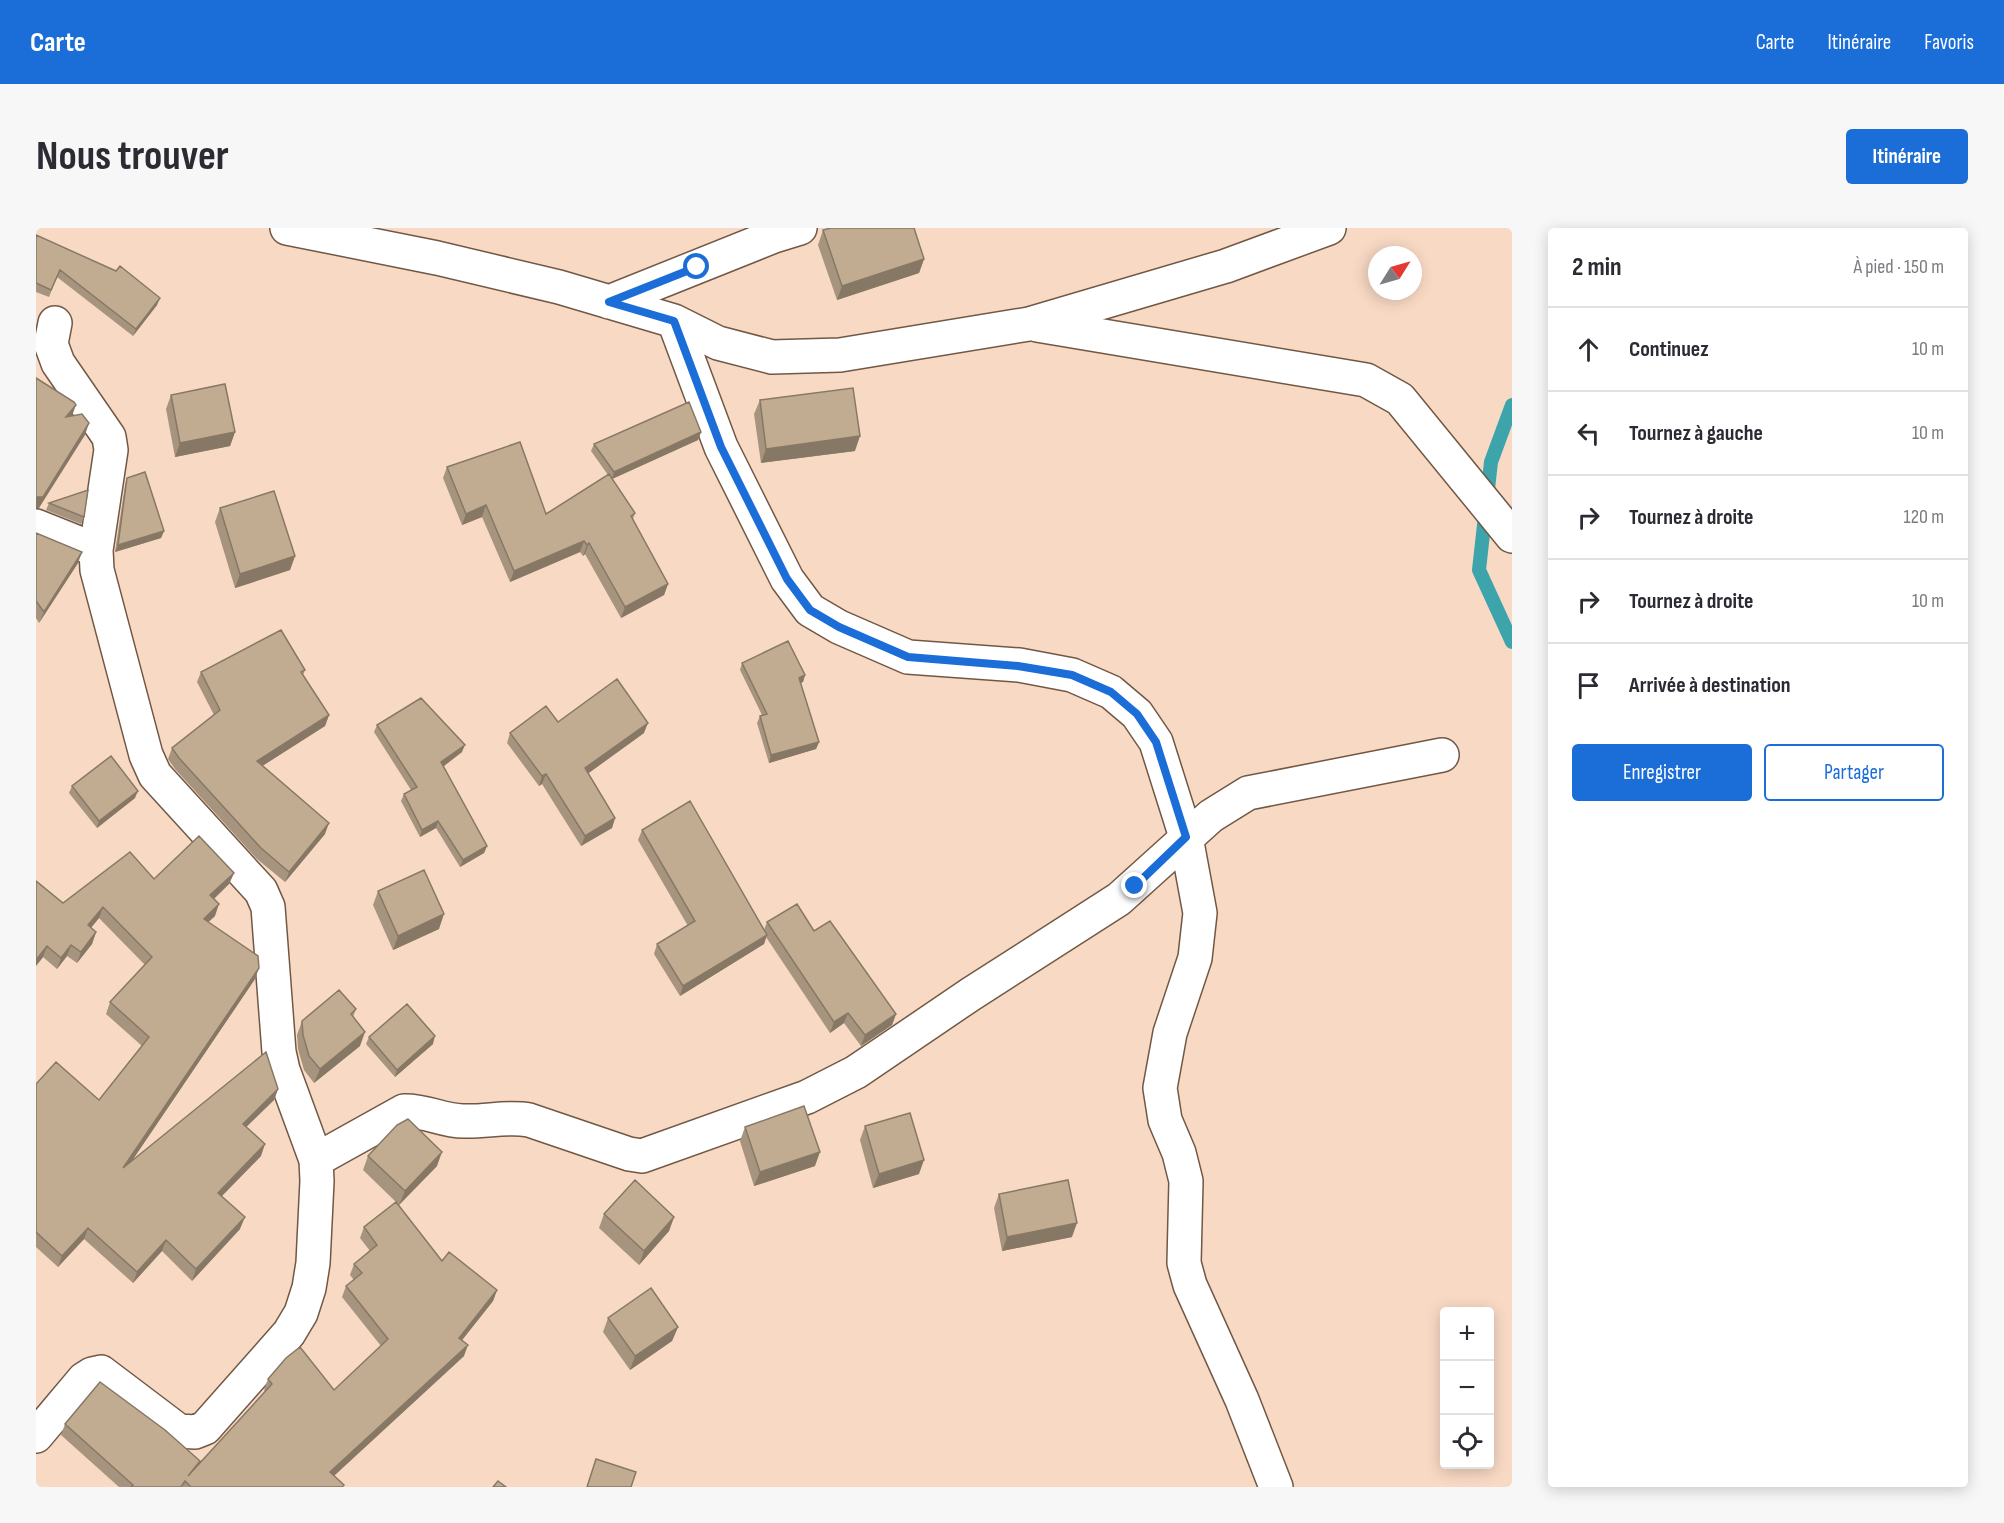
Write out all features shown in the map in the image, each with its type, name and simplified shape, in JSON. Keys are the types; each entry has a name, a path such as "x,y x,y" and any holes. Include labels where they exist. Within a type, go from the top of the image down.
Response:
{"street":[{"path":"287,228 448,261 559,287 674,321 718,343 772,357 840,355 1029,324 1226,266 1329,228"},
{"path":"609,302 774,236 800,228"},
{"path":"674,321 721,447 787,579 810,610 839,627 908,657 1018,666 1072,675 1111,692 1137,714 1156,742 1186,837 1200,913 1195,958 1170,1033 1160,1088 1165,1120 1179,1154 1186,1181 1184,1263 1190,1285 1242,1400 1276,1487"},
{"path":"36,1436 84,1379 101,1372 179,1431 195,1432 205,1428 289,1333 301,1313 313,1263 317,1181 316,1160 283,1070 279,1052 268,907 261,891 155,775 146,755 97,570 96,549 111,450 110,437 58,363 51,344 55,323"},
{"path":"1029,324 1366,380 1400,399 1512,536"},
{"path":"36,526 96,549"},
{"path":"316,1160 404,1111 416,1110 462,1121 516,1118 529,1120 629,1154 642,1156 807,1097 856,1072 971,994 1119,899 1211,816 1248,793 1442,754"}],"building":[{"path":"831,228 914,228 924,259 842,286 823,230"},
{"path":"36,235 116,271 120,266 160,298 136,329 60,270 51,290 36,283"},
{"path":"36,378 74,402 76,405 66,417 82,414 89,423 43,497 36,497"},
{"path":"225,384 235,432 180,443 171,395"},
{"path":"853,388 860,436 766,449 760,400"},
{"path":"689,402 701,432 614,472 594,444"},
{"path":"520,442 546,514 609,474 635,513 631,516 668,584 625,607 589,543 587,545 584,541 514,571 486,505 466,514 447,467"},
{"path":"145,472 164,531 118,545 127,478"},
{"path":"88,490 84,517 49,503"},
{"path":"274,491 295,556 240,574 220,508"},
{"path":"36,533 82,552 44,612 36,601"},
{"path":"281,630 305,670 301,672 329,715 257,761 329,823 289,872 261,848 172,748 220,710 201,672"},
{"path":"788,641 805,675 799,678 819,742 771,755 760,716 767,714 742,663"},
{"path":"617,679 648,723 585,768 615,818 585,836 546,774 542,776 510,733 546,706 558,722"},
{"path":"421,698 465,745 441,762 487,846 463,860 438,821 422,830 404,794 417,787 377,725"},
{"path":"111,756 138,791 99,821 72,786"},
{"path":"690,801 767,935 683,986 657,944 695,921 642,830"},
{"path":"199,836 234,873 210,895 219,904 204,919 258,956 259,968 123,1168 266,1052 278,1089 243,1124 265,1144 218,1193 245,1217 196,1269 166,1240 137,1272 88,1228 62,1256 36,1232 36,1084 56,1062 99,1100 149,1037 110,1002 152,957 103,907 88,925 96,932 81,952 71,945 61,958 47,946 36,960 36,881 63,903 130,852 154,879"},
{"path":"424,870 444,914 398,936 378,891"},
{"path":"797,904 814,931 830,921 896,1014 865,1035 848,1013 834,1022 767,922"},
{"path":"339,990 356,1009 351,1014 365,1032 320,1069 309,1056 302,1021"},
{"path":"407,1004 435,1036 397,1070 369,1037"},
{"path":"804,1106 820,1152 760,1172 745,1127"},
{"path":"910,1113 924,1160 879,1174 865,1126"},
{"path":"408,1119 442,1152 405,1191 368,1156 397,1125"},
{"path":"635,1180 674,1217 644,1251 604,1214"},
{"path":"1068,1180 1077,1223 1007,1237 999,1194"},
{"path":"396,1202 442,1261 449,1252 497,1290 459,1338 468,1345 330,1472 344,1485 342,1487 191,1487 185,1481 181,1487 131,1487 133,1485 65,1424 100,1382 165,1430 200,1461 188,1476 272,1384 268,1379 286,1358 300,1347 334,1390 388,1339 346,1286 362,1273 354,1264 377,1245 364,1227"},
{"path":"651,1288 678,1327 635,1356 608,1318"},
{"path":"596,1459 636,1472 631,1487 587,1487"},
{"path":"498,1481 506,1487 493,1487"}],"waterway":[{"path":"1512,405 1491,462 1479,570 1512,642"}],"route":[{"path":"697,267 609,302 674,321 721,447 787,579 810,610 839,627 908,657 1018,666 1072,675 1111,692 1137,714 1156,742 1186,837 1135,886"}]}
